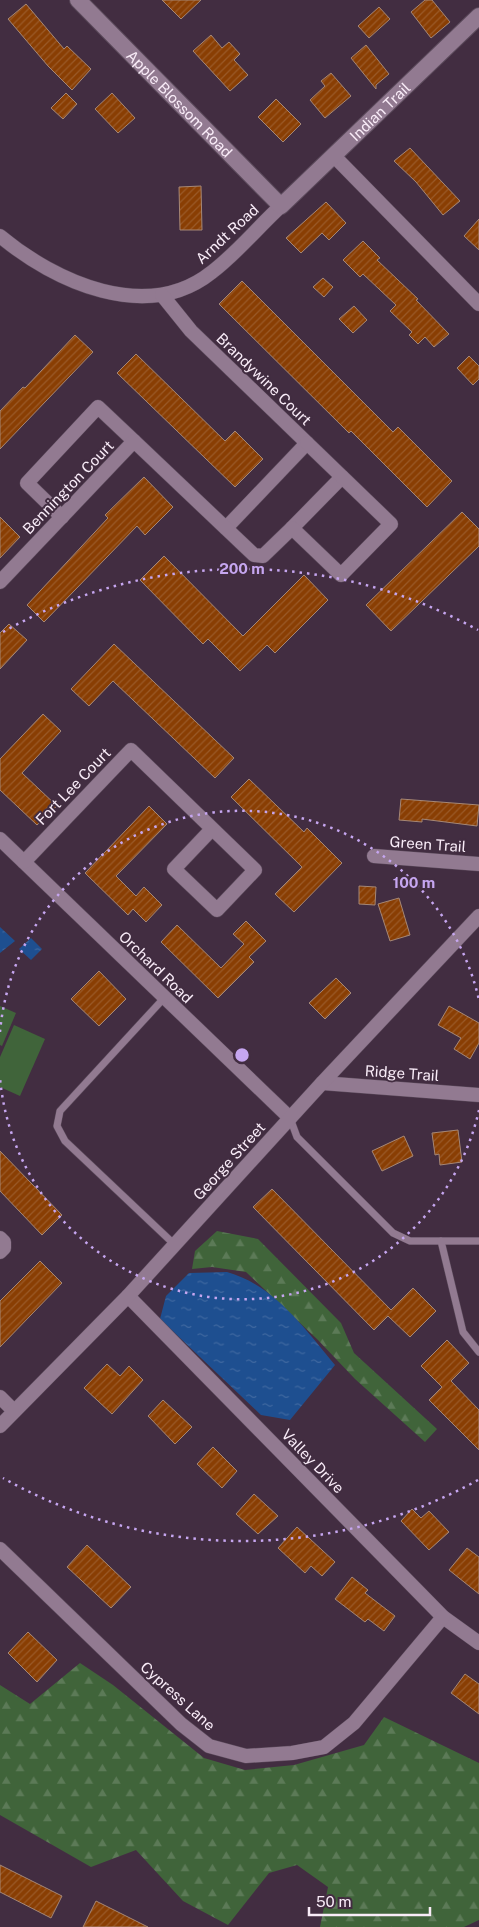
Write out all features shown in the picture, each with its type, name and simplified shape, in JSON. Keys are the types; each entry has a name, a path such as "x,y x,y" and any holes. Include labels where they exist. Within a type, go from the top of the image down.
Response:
{"street":[{"name":"Apple Blossom Road","path":"78,0 280,206"},
{"name":"Indian Trail","path":"280,206 479,16"},
{"path":"334,156 479,304"},
{"name":"Arndt Road","path":"0,236 23,255 79,283 131,297 162,295 190,285 212,273 280,206"},
{"name":"Brandywine Court","path":"162,295 191,332 307,443 226,528"},
{"path":"62,517 27,482 98,407 134,441"},
{"name":"Bennington Court","path":"0,582 134,441 254,555 263,556 292,528"},
{"path":"307,443 391,524 341,575 292,528 342,477"},
{"name":"Fort Lee Court","path":"24,862 131,750 256,870 217,910 174,868 212,829"},
{"name":"Orchard Road","path":"0,839 290,1118"},
{"name":"Green Trail","path":"374,856 479,864"},
{"name":"George Street","path":"0,1426 128,1296 322,1083 479,916"},
{"name":"Ridge Trail","path":"322,1083 479,1095"},
{"path":"0,1238 4,1242 4,1248 0,1252"},
{"name":"Valley Drive","path":"128,1296 443,1617 479,1643"},
{"path":"0,1397 14,1412"},
{"name":"Cypress Lane","path":"0,1549 181,1724 209,1746 246,1756 292,1753 324,1748 354,1723 443,1617"}],"lane":[{"path":"165,997 60,1111 57,1126 65,1141 175,1245"},
{"path":"290,1118 297,1137 393,1233 410,1241 479,1240"},
{"path":"441,1241 463,1332 479,1352"}],"green space":[{"path":"0,1006 16,1013 2,1046 0,1045"},
{"path":"14,1025 45,1039 20,1096 0,1087 0,1057"},
{"path":"217,1231 258,1239 341,1323 354,1353 437,1429 425,1442 355,1379 318,1340 246,1272 212,1267 192,1269 195,1251"},
{"path":"80,1663 113,1685 204,1758 245,1770 294,1765 364,1745 384,1717 479,1763 479,1920 464,1927 320,1927 328,1887 297,1865 269,1873 228,1925 183,1901 136,1850 91,1867 0,1815 0,1685 30,1704"}],"water":[{"path":"0,927 15,941 0,953"},
{"path":"31,938 42,949 31,960 19,949"},
{"path":"227,1272 244,1278 274,1298 300,1323 335,1365 290,1420 261,1415 160,1319 166,1296 189,1273"}],"building":[{"path":"162,0 201,0 181,19"},
{"path":"425,0 432,0 450,22 431,38 411,12"},
{"path":"26,4 64,49 67,46 91,69 72,90 48,66 8,19"},
{"path":"379,7 390,19 369,38 358,26"},
{"path":"211,35 222,48 229,42 240,54 234,60 248,75 230,91 193,51"},
{"path":"366,45 389,74 376,85 376,89 351,58"},
{"path":"331,73 351,96 325,118 310,100 325,86 321,81"},
{"path":"66,93 77,104 63,119 51,108"},
{"path":"112,93 135,118 118,133 95,109"},
{"path":"276,99 301,124 283,142 258,117"},
{"path":"410,148 460,201 443,215 416,182 394,161"},
{"path":"201,186 202,230 180,230 179,187"},
{"path":"326,202 346,223 329,240 322,233 301,253 286,238"},
{"path":"479,219 479,250 464,236"},
{"path":"363,241 380,258 377,260 418,299 416,300 449,334 434,347 425,337 418,344 409,335 412,332 390,311 396,305 363,274 360,277 343,260"},
{"path":"323,278 333,287 324,297 313,287"},
{"path":"242,281 393,432 398,427 452,481 427,507 351,431 349,433 219,304"},
{"path":"354,306 367,320 353,333 339,319"},
{"path":"75,335 93,352 0,449 0,411 23,387 25,388"},
{"path":"136,354 225,441 235,431 263,459 235,487 117,373"},
{"path":"469,356 479,366 479,379 473,385 457,368"},
{"path":"144,477 173,507 145,535 137,526 44,622 27,605 108,518 105,515"},
{"path":"462,512 479,529 479,546 391,631 366,605"},
{"path":"0,517 20,537 0,558"},
{"path":"164,556 243,636 304,575 328,600 275,653 267,645 240,671 208,639 203,644 140,580"},
{"path":"9,624 27,640 0,669 0,633"},
{"path":"114,644 234,758 215,778 113,681 89,706 71,689"},
{"path":"43,714 61,731 22,773 57,806 37,825 0,790 0,759"},
{"path":"249,779 304,832 307,828 342,863 294,912 275,894 302,867 231,797"},
{"path":"401,799 479,805 477,826 422,819 422,822 399,820"},
{"path":"149,806 167,824 116,876 136,896 144,887 162,905 146,922 133,909 128,915 85,873"},
{"path":"359,886 376,887 375,905 359,904"},
{"path":"399,898 410,935 390,941 378,904"},
{"path":"246,921 266,941 249,957 254,962 218,998 161,942 177,925 221,968 244,944 233,934"},
{"path":"99,971 126,999 99,1026 71,999"},
{"path":"336,978 351,993 325,1019 309,1003"},
{"path":"449,1006 479,1023 479,1043 470,1059 454,1049 461,1038 438,1025"},
{"path":"458,1130 462,1162 440,1165 439,1154 435,1155 432,1133"},
{"path":"404,1136 413,1156 382,1171 372,1151"},
{"path":"0,1151 62,1215 42,1235 0,1191"},
{"path":"272,1189 391,1310 413,1288 436,1311 410,1337 388,1316 374,1330 253,1207"},
{"path":"40,1261 62,1283 0,1347 0,1301"},
{"path":"447,1340 469,1363 451,1381 479,1410 479,1450 429,1400 442,1387 421,1366"},
{"path":"107,1364 120,1376 129,1366 143,1380 112,1414 84,1388"},
{"path":"163,1400 192,1427 175,1444 148,1416"},
{"path":"213,1447 237,1471 222,1488 197,1464"},
{"path":"254,1494 278,1516 258,1534 236,1514"},
{"path":"412,1509 421,1518 429,1511 449,1532 429,1550 401,1521"},
{"path":"297,1527 335,1562 322,1576 311,1566 305,1573 278,1548"},
{"path":"87,1545 131,1587 111,1608 67,1567"},
{"path":"467,1548 479,1557 479,1594 449,1570"},
{"path":"352,1577 368,1590 365,1593 395,1616 384,1631 368,1619 365,1622 335,1599"},
{"path":"28,1632 57,1660 37,1682 8,1653"},
{"path":"465,1674 479,1684 479,1714 451,1693"},
{"path":"0,1865 62,1896 51,1918 0,1892"},
{"path":"96,1901 148,1927 83,1927"}]}
